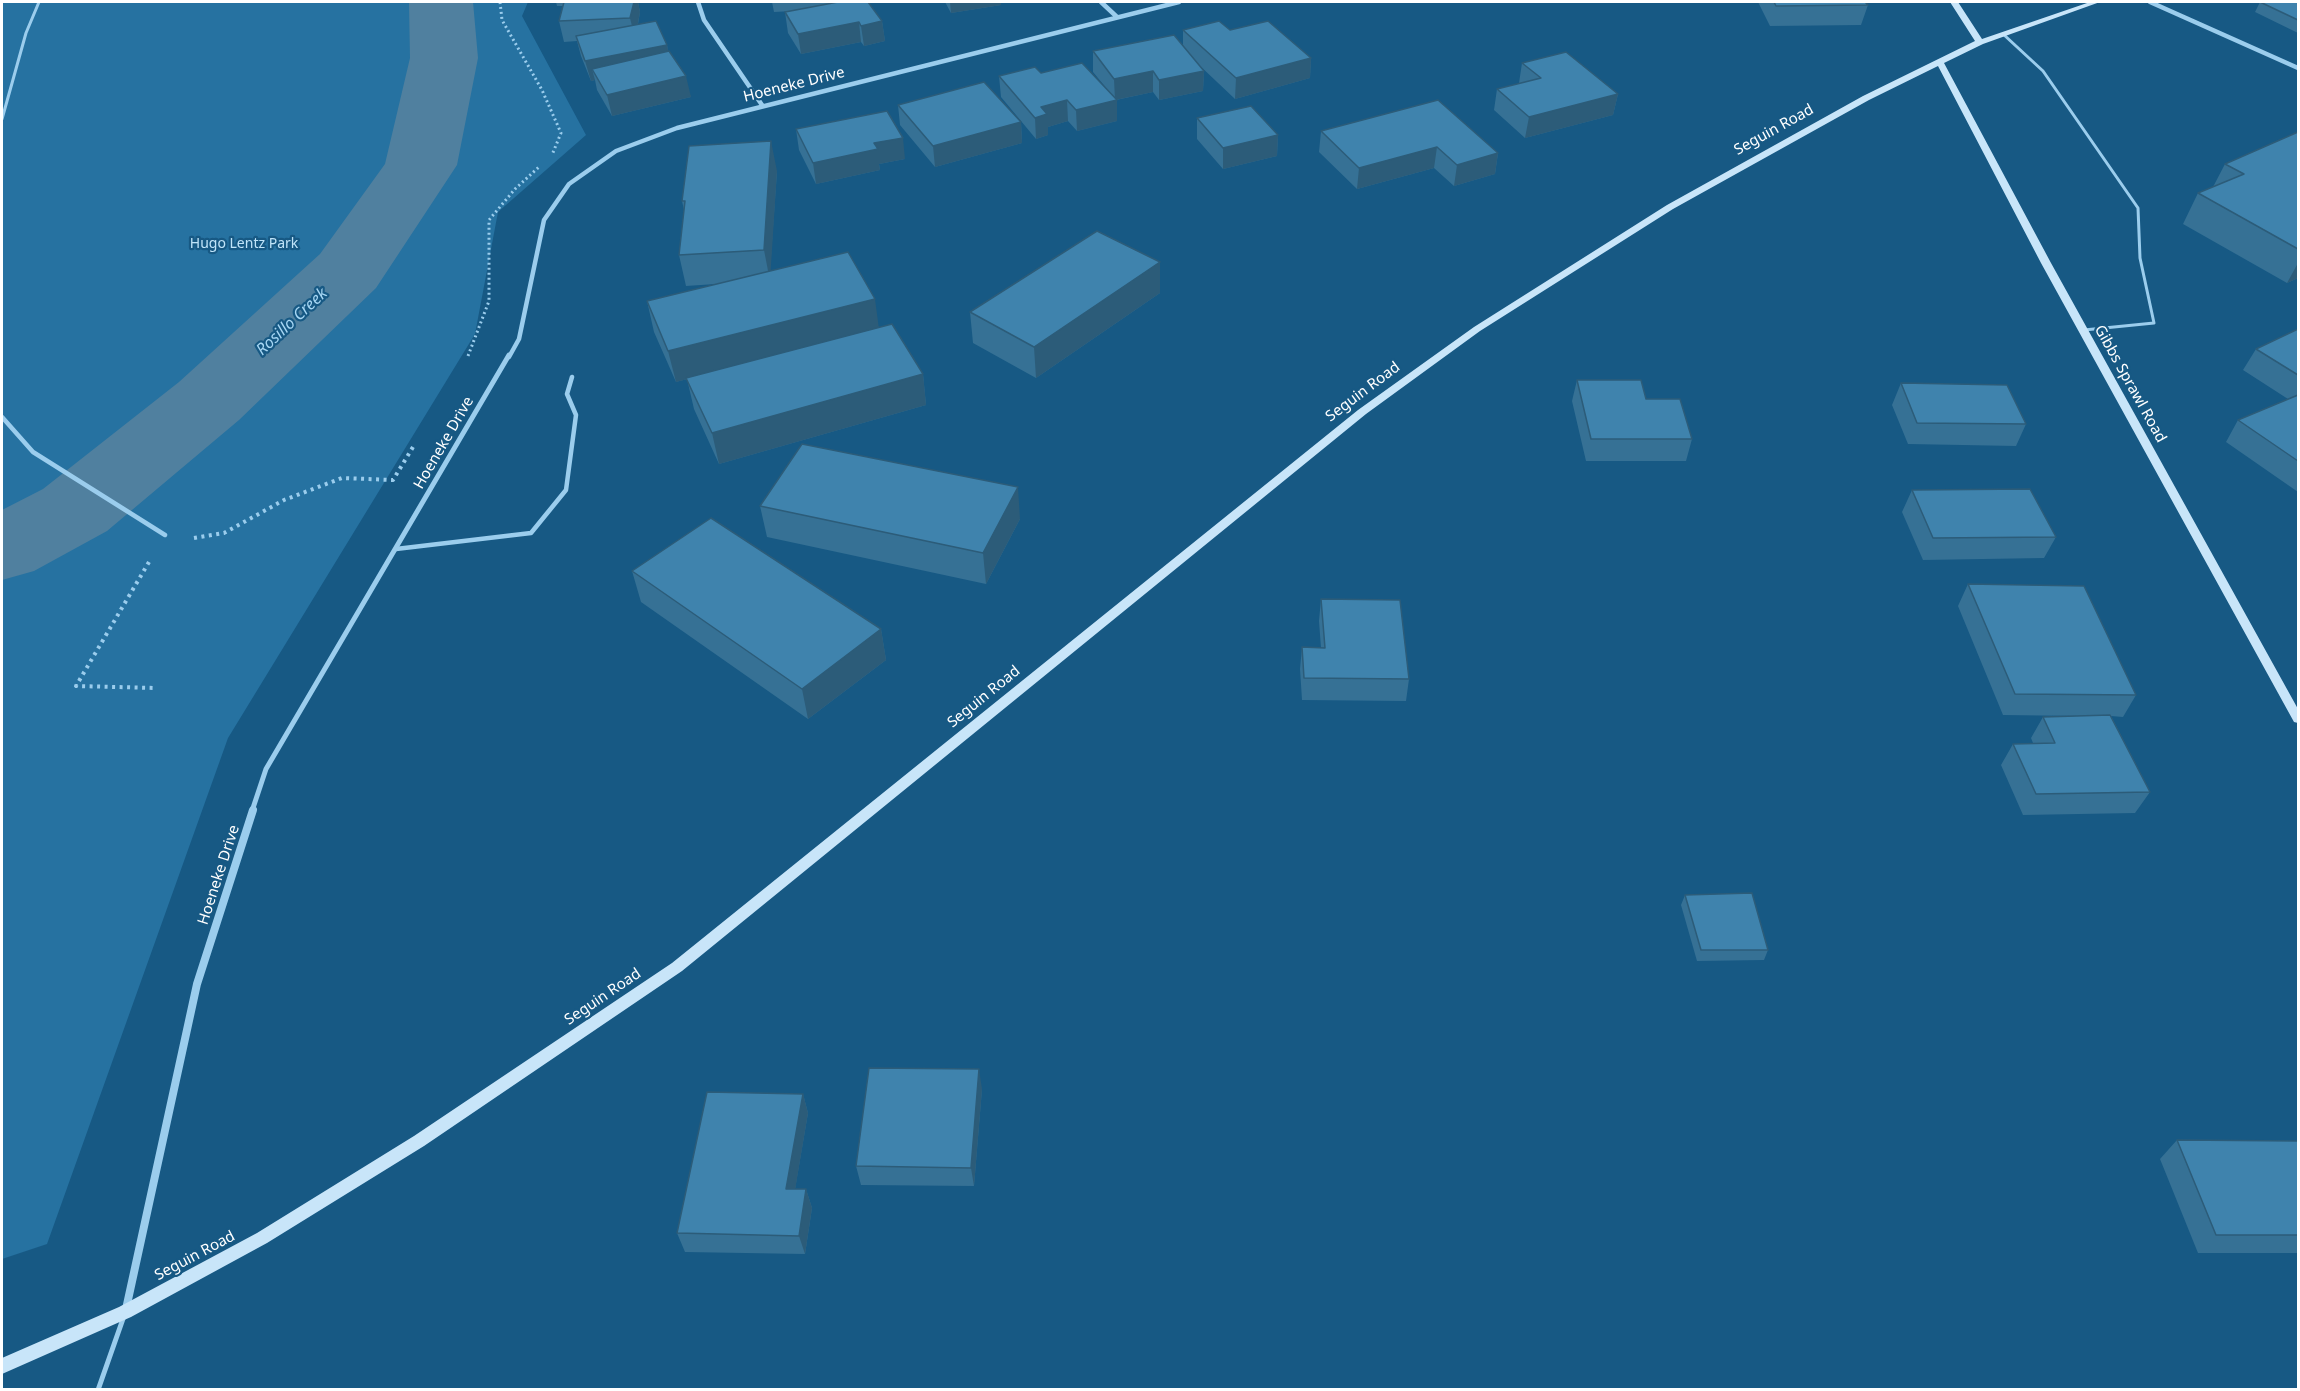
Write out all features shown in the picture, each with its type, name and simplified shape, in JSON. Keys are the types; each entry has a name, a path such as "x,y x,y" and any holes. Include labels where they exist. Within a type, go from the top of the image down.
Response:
{"street":[{"path":"698,2 704,20 762,105"},
{"path":"1101,2 1117,17"},
{"name":"Hoeneke Drive","path":"125,1312 197,984 266,770 519,339 544,220 569,184 616,151 677,128 1179,2"},
{"path":"1954,2 1980,42"},
{"name":"Seguin Road","path":"2,1366 125,1312 272,1232 419,1141 677,967 1362,412 1477,329 1670,207 1866,98 1980,42 2096,2"},
{"path":"2150,2 2298,68"},
{"name":"Gibbs Sprawl Road","path":"1940,62 2298,719"}],"lane":[{"path":"2,118 26,33 39,2"},
{"path":"2003,34 2043,71 2138,208 2140,258 2154,323 2084,330"},
{"path":"396,549 531,533 566,490 576,415 567,394 572,377"},
{"path":"2,417 33,452 165,535"},
{"path":"98,1389 125,1312"}],"path":[{"path":"464,367 489,301 489,220 515,189 552,155 561,133 543,90 502,20 500,2"},
{"path":"155,688 76,687 165,535 184,540 224,533 284,500 342,478 393,480 417,442"}],"green space":[{"name":"Hugo Lentz Park","path":"2,2 528,2 522,16 586,135 498,212 475,334 228,738 47,1244 2,1259"}],"building":[{"path":"564,2 634,2 630,18 559,21"},
{"path":"838,2 868,2 882,21 861,26 859,22 798,34 785,12"},
{"path":"1774,2 1865,2 1868,5 1776,6"},
{"path":"2260,2 2298,2 2298,20"},
{"path":"656,21 667,45 585,61 576,36"},
{"path":"1219,21 1230,30 1268,21 1311,58 1236,78 1183,30"},
{"path":"1174,35 1204,71 1159,80 1153,71 1114,79 1093,51"},
{"path":"669,51 686,76 607,95 592,69"},
{"path":"1566,52 1618,94 1529,117 1497,89 1541,78 1522,63"},
{"path":"1082,63 1117,100 1076,110 1067,100 1041,107 1047,114 1035,118 999,76 1035,67 1041,73"},
{"path":"984,82 1021,122 933,146 898,105"},
{"path":"1438,100 1498,153 1457,165 1437,147 1359,168 1321,131"},
{"path":"1251,106 1278,135 1223,148 1197,118"},
{"path":"887,111 903,138 874,143 878,149 813,163 796,129"},
{"path":"2298,132 2298,249 2198,193 2244,174 2225,164"},
{"path":"771,141 764,250 679,255 685,201 682,201 689,146"},
{"path":"1097,231 1160,262 1034,347 970,312"},
{"path":"848,252 875,299 668,351 647,301"},
{"path":"892,324 923,374 712,433 686,378"},
{"path":"2298,329 2298,375 2256,349"},
{"path":"1577,380 1641,380 1646,399 1680,399 1692,439 1591,439"},
{"path":"1901,383 2007,385 2026,424 1917,423"},
{"path":"2298,395 2298,461 2238,420"},
{"path":"802,444 1018,487 983,553 760,506"},
{"path":"2030,489 2056,537 1933,538 1912,490"},
{"path":"711,518 881,629 802,689 632,571"},
{"path":"1968,584 2084,586 2136,695 2015,694"},
{"path":"1321,599 1400,600 1409,679 1304,678 1302,647 1325,648"},
{"path":"2110,715 2150,792 2036,794 2013,744 2055,743 2043,717"},
{"path":"1752,893 1768,950 1701,950 1685,895"},
{"path":"869,1068 979,1069 971,1168 856,1166"},
{"path":"707,1092 803,1094 786,1189 806,1189 799,1236 677,1233"},
{"path":"2177,1140 2298,1141 2298,1235 2216,1235"}],"waterway":[{"name":"Rosillo Creek","path":"2,549 75,510 209,401 348,271 421,165 444,58 441,2"}]}
